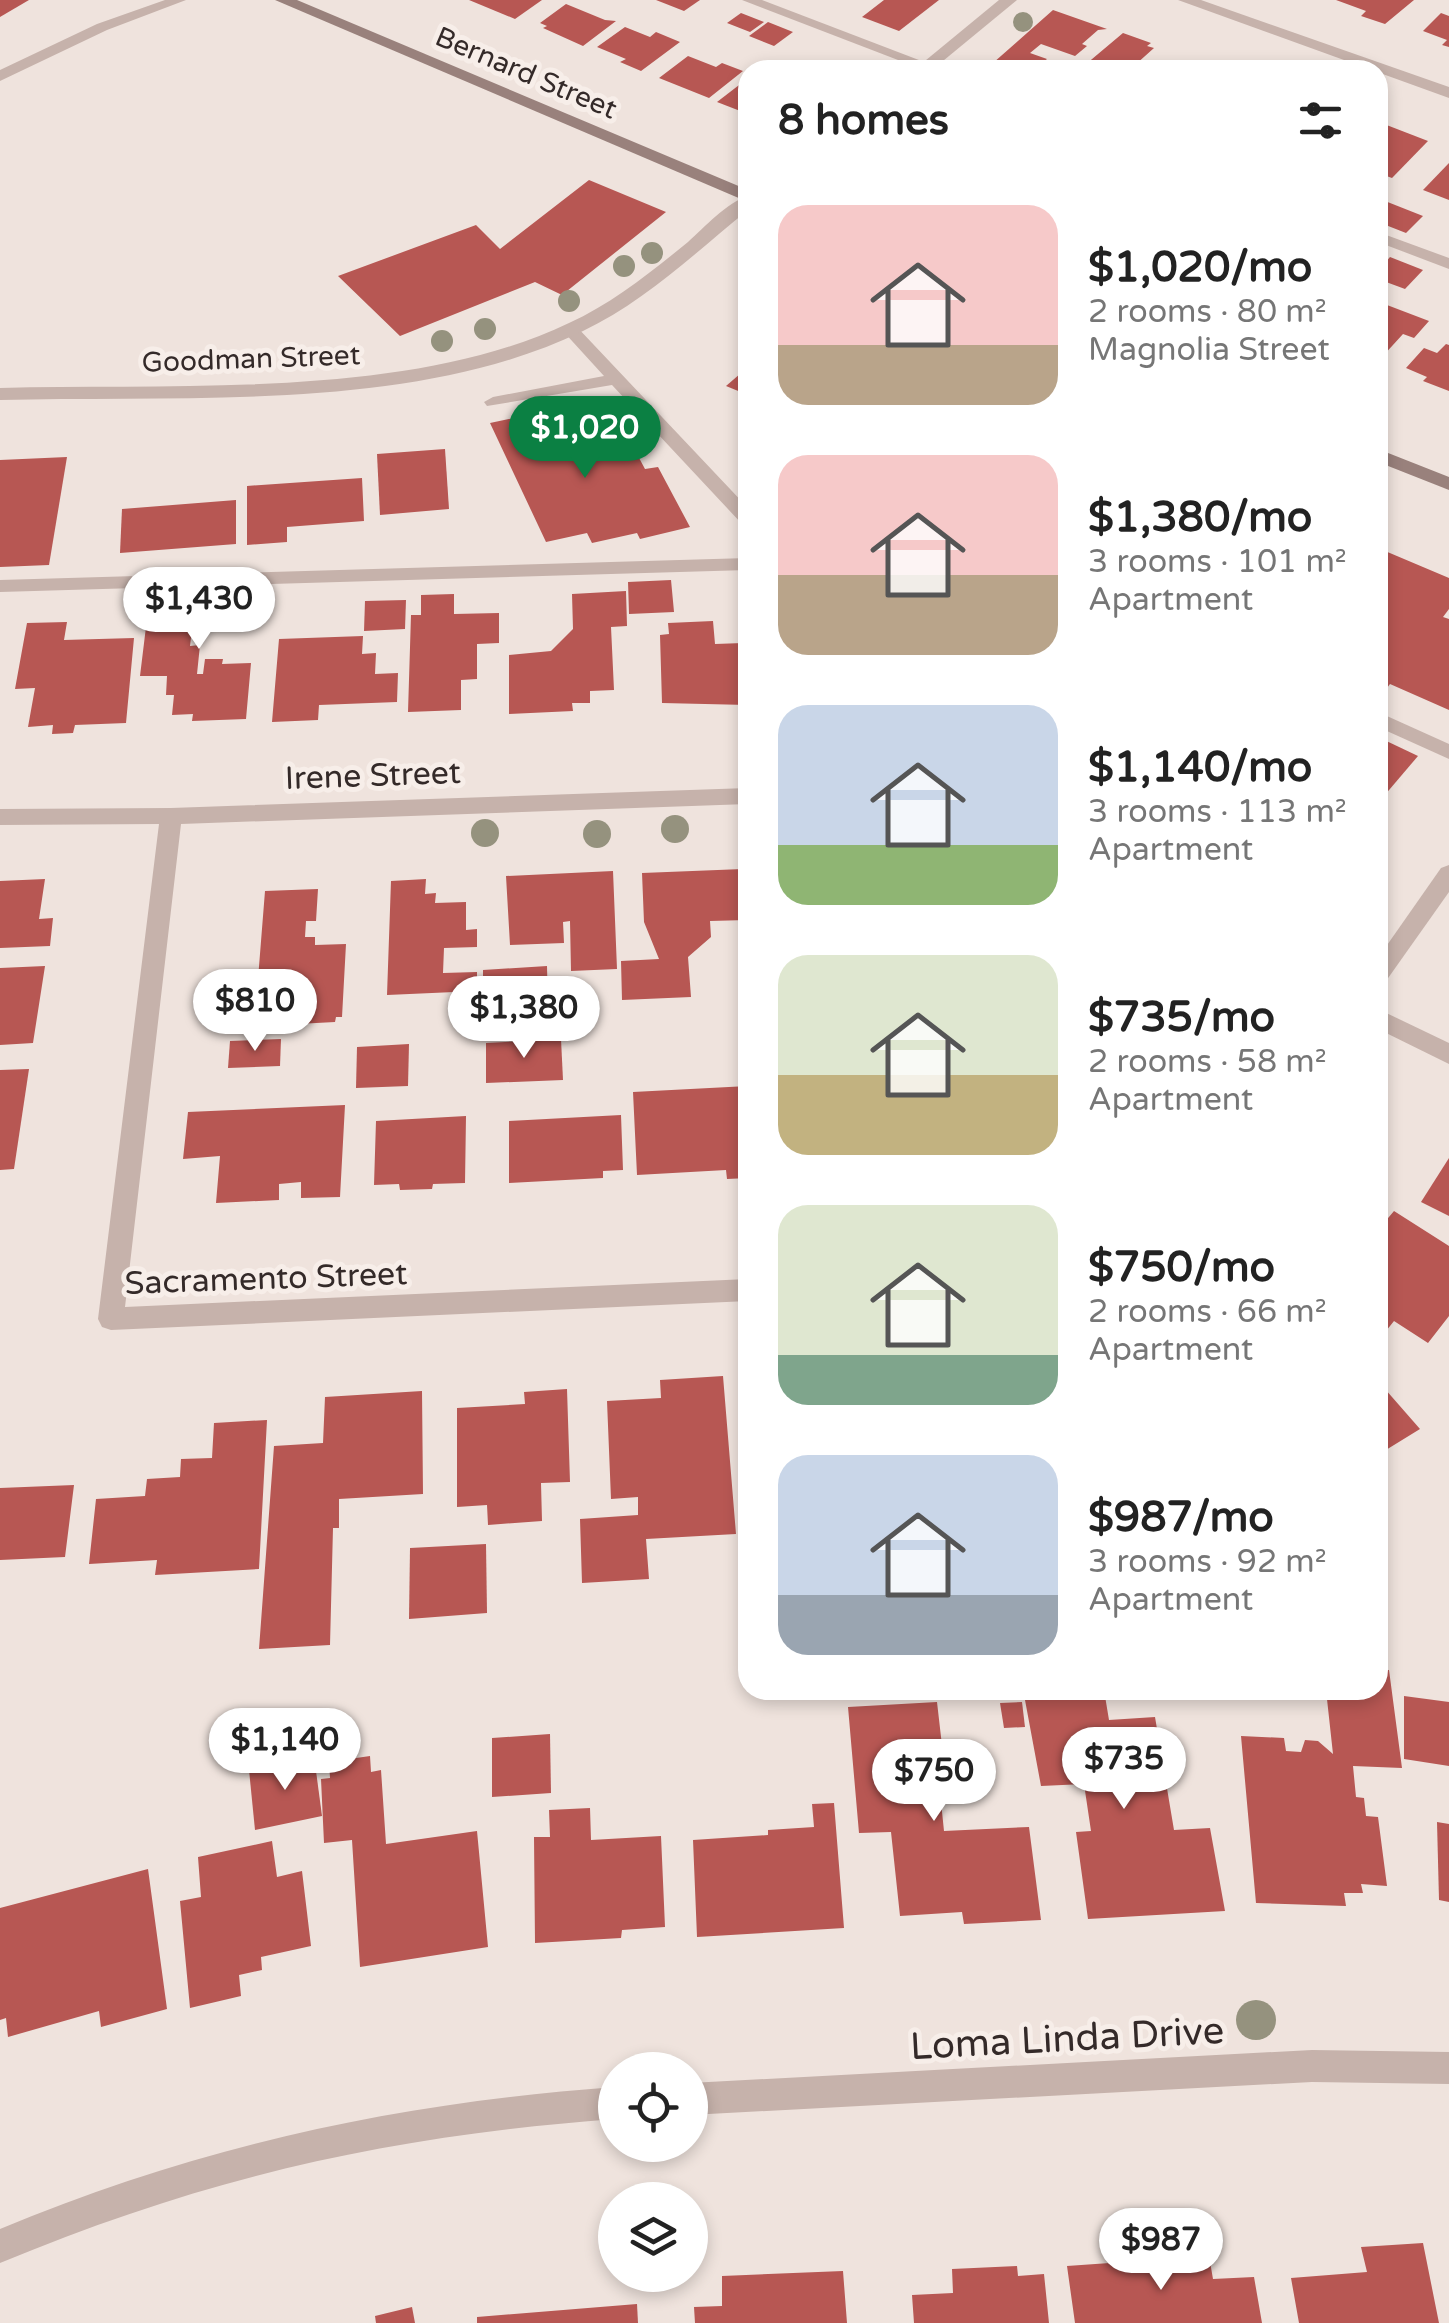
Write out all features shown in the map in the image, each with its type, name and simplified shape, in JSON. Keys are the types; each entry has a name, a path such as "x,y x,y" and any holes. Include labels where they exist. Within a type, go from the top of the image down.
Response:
{"street":[{"name":"Bernard Street","path":"283,0 738,195"},
{"path":"939,60 1009,0"},
{"path":"1186,0 1358,60"},
{"path":"1388,71 1449,92"},
{"name":"Goodman Street","path":"0,394 338,385 398,380 502,356 570,330 626,299 738,207"},
{"path":"1388,458 1449,484"},
{"name":"Irene Street","path":"0,817 170,816 738,796"},
{"name":"Sacramento Street","path":"170,816 111,1319 738,1290"},
{"path":"1388,961 1449,874"},
{"path":"1388,1023 1449,1054"},
{"name":"Loma Linda Drive","path":"708,2098 1312,2066 1449,2068"},
{"path":"0,2246 186,2177 340,2137 524,2108 598,2104"}],"lane":[{"path":"124,0 132,18"},
{"path":"0,76 87,33 179,0"},
{"path":"749,0 906,60"},
{"path":"1388,241 1449,264"},
{"path":"570,330 738,509"},
{"path":"493,402 616,379"},
{"path":"0,586 738,564"},
{"path":"1388,725 1449,752"}],"building":[{"path":"0,0 29,0 0,17"},
{"path":"469,0 542,0 515,19"},
{"path":"656,0 700,0 684,11"},
{"path":"884,0 939,0 899,31 862,17"},
{"path":"1336,0 1414,0 1385,24 1361,16 1366,11"},
{"path":"566,4 616,21 583,46 540,23"},
{"path":"1053,10 1107,29 1098,30 1075,56 1041,44 1030,53 1046,60 996,60"},
{"path":"741,13 764,22 750,32 727,23"},
{"path":"1441,13 1449,16 1449,47 1442,45 1447,40 1423,31"},
{"path":"768,22 793,32 774,46 749,36"},
{"path":"625,27 650,37 656,32 680,42 641,71 620,62 626,59 597,47"},
{"path":"1123,33 1151,43 1147,46 1154,48 1141,60 1091,60"},
{"path":"688,56 716,67 722,63 738,69 738,75 709,98 659,78"},
{"path":"738,86 738,110 717,102"},
{"path":"1388,126 1428,141 1392,178 1388,177"},
{"path":"1449,163 1449,200 1423,190"},
{"path":"589,180 666,212 562,295 535,282 400,336 338,276 476,225 500,249"},
{"path":"1388,202 1423,216 1406,233 1388,226"},
{"path":"1388,259 1423,270 1405,289 1388,283"},
{"path":"1388,305 1429,321 1414,338 1403,334 1388,350"},
{"path":"1446,344 1449,391 1423,381 1427,377 1406,368 1424,348 1437,353"},
{"path":"738,376 738,391 726,386"},
{"path":"574,405 597,451 631,443 645,469 658,467 690,527 640,539 637,533 592,543 587,533 546,542 490,423"},
{"path":"445,449 449,509 380,515 377,454"},
{"path":"67,457 49,565 0,567 0,460"},
{"path":"362,478 364,521 287,527 287,542 247,545 247,486"},
{"path":"236,500 236,544 120,553 122,509"},
{"path":"1388,552 1449,578 1449,609 1443,617 1449,619 1449,710 1390,684 1388,687"},
{"path":"671,580 674,612 629,614 628,582"},
{"path":"269,590 267,619 193,622 190,646 200,645 197,674 203,674 205,659 223,659 222,664 251,663 246,719 192,721 193,714 172,715 174,695 166,695 167,676 140,676 150,594"},
{"path":"626,591 627,626 611,627 614,690 590,691 590,703 572,703 573,711 509,714 509,655 551,651 573,629 572,594"},
{"path":"454,594 454,614 499,613 499,643 477,644 477,679 461,680 461,710 408,712 411,615 421,615 421,595"},
{"path":"406,600 405,629 364,631 365,601"},
{"path":"713,621 715,644 738,643 738,705 662,703 660,635 669,634 668,623"},
{"path":"67,622 64,640 134,638 126,723 75,725 73,733 52,734 53,725 28,727 35,688 15,689 27,623"},
{"path":"363,636 362,654 376,653 375,674 398,673 397,702 319,705 318,720 272,722 279,639"},
{"path":"1388,742 1418,756 1388,791"},
{"path":"738,869 738,920 710,921 711,937 688,957 691,997 622,1000 621,961 659,959 644,922 642,873"},
{"path":"613,871 617,969 571,971 570,921 563,922 564,943 510,945 506,876"},
{"path":"45,879 39,919 53,918 50,946 0,948 0,881"},
{"path":"426,879 425,894 436,893 435,903 466,902 466,930 477,929 477,947 444,948 443,973 477,972 477,991 387,995 391,881"},
{"path":"318,889 316,921 306,921 305,937 315,937 315,945 346,944 342,1017 336,1017 335,1022 260,1026 264,978 258,979 265,891"},
{"path":"45,966 33,1043 0,1045 0,968"},
{"path":"547,966 548,1010 483,1013 483,970"},
{"path":"281,1039 280,1066 228,1068 230,1041"},
{"path":"561,1039 563,1080 486,1083 486,1043"},
{"path":"409,1044 408,1086 356,1088 357,1047"},
{"path":"29,1069 14,1169 0,1170 0,1070"},
{"path":"738,1087 738,1178 727,1179 726,1170 637,1175 633,1092"},
{"path":"345,1105 340,1197 301,1198 301,1182 279,1184 279,1200 216,1203 220,1156 183,1159 188,1112"},
{"path":"621,1115 623,1170 603,1171 603,1178 509,1183 509,1121"},
{"path":"466,1116 465,1183 400,1190 399,1184 374,1185 376,1121"},
{"path":"1449,1158 1449,1216 1421,1202"},
{"path":"1394,1211 1449,1246 1449,1316 1428,1343 1394,1321 1388,1328 1388,1218"},
{"path":"723,1376 736,1534 646,1539 649,1579 582,1583 580,1519 638,1515 638,1497 611,1499 607,1401 661,1398 660,1380"},
{"path":"567,1389 570,1482 541,1483 542,1521 488,1525 487,1505 457,1507 457,1408 525,1404 524,1392"},
{"path":"422,1391 423,1494 339,1499 339,1528 333,1528 330,1645 259,1649 274,1446 323,1443 325,1397"},
{"path":"1388,1392 1420,1429 1388,1449"},
{"path":"267,1420 259,1569 155,1575 157,1560 89,1564 96,1499 145,1496 147,1479 180,1477 181,1459 212,1458 214,1423"},
{"path":"74,1485 65,1557 0,1560 0,1488"},
{"path":"486,1544 487,1613 409,1619 410,1548"},
{"path":"1389,1670 1402,1768 1353,1766 1356,1797 1364,1798 1366,1816 1378,1817 1387,1886 1361,1884 1363,1893 1344,1893 1346,1906 1256,1903 1241,1736 1284,1738 1286,1751 1301,1752 1305,1740 1318,1741 1333,1754 1327,1700 1388,1700"},
{"path":"1404,1696 1449,1702 1449,1766 1404,1759"},
{"path":"1025,1700 1106,1700 1109,1720 1155,1717 1174,1830 1210,1828 1225,1911 1088,1919 1076,1832 1091,1831 1084,1784 1041,1786"},
{"path":"937,1702 944,1763 937,1763 944,1831 1029,1827 1041,1920 964,1924 962,1912 900,1916 891,1832 859,1833 848,1707"},
{"path":"1022,1702 1025,1727 1004,1728 1000,1703"},
{"path":"550,1734 551,1793 492,1797 492,1738"},
{"path":"314,1756 322,1816 255,1830 249,1770"},
{"path":"370,1756 371,1772 381,1770 386,1844 477,1831 488,1947 360,1967 352,1840 324,1843 321,1779 330,1778 329,1762"},
{"path":"834,1803 844,1928 697,1937 693,1840 768,1835 768,1830 814,1827 812,1804"},
{"path":"590,1808 591,1840 661,1836 665,1927 622,1930 621,1938 535,1943 534,1837 550,1837 549,1810"},
{"path":"1437,1822 1449,1824 1449,1902 1439,1900"},
{"path":"272,1841 277,1877 302,1871 311,1946 261,1957 262,1970 239,1975 241,1996 190,2008 180,1901 201,1897 198,1857"},
{"path":"148,1869 167,2009 101,2027 99,2011 8,2037 6,2018 0,2020 0,1908"},
{"path":"1423,2243 1439,2323 1299,2323 1291,2278 1367,2272 1361,2247"},
{"path":"1209,2256 1213,2279 1254,2277 1262,2323 1075,2323 1067,2266"},
{"path":"1017,2266 1018,2276 1044,2274 1049,2323 914,2323 912,2295 953,2293 952,2269"},
{"path":"843,2271 847,2323 695,2323 694,2307 722,2306 722,2276"},
{"path":"637,2304 638,2323 477,2323 477,2317"},
{"path":"412,2307 415,2323 376,2323 375,2316"}]}
